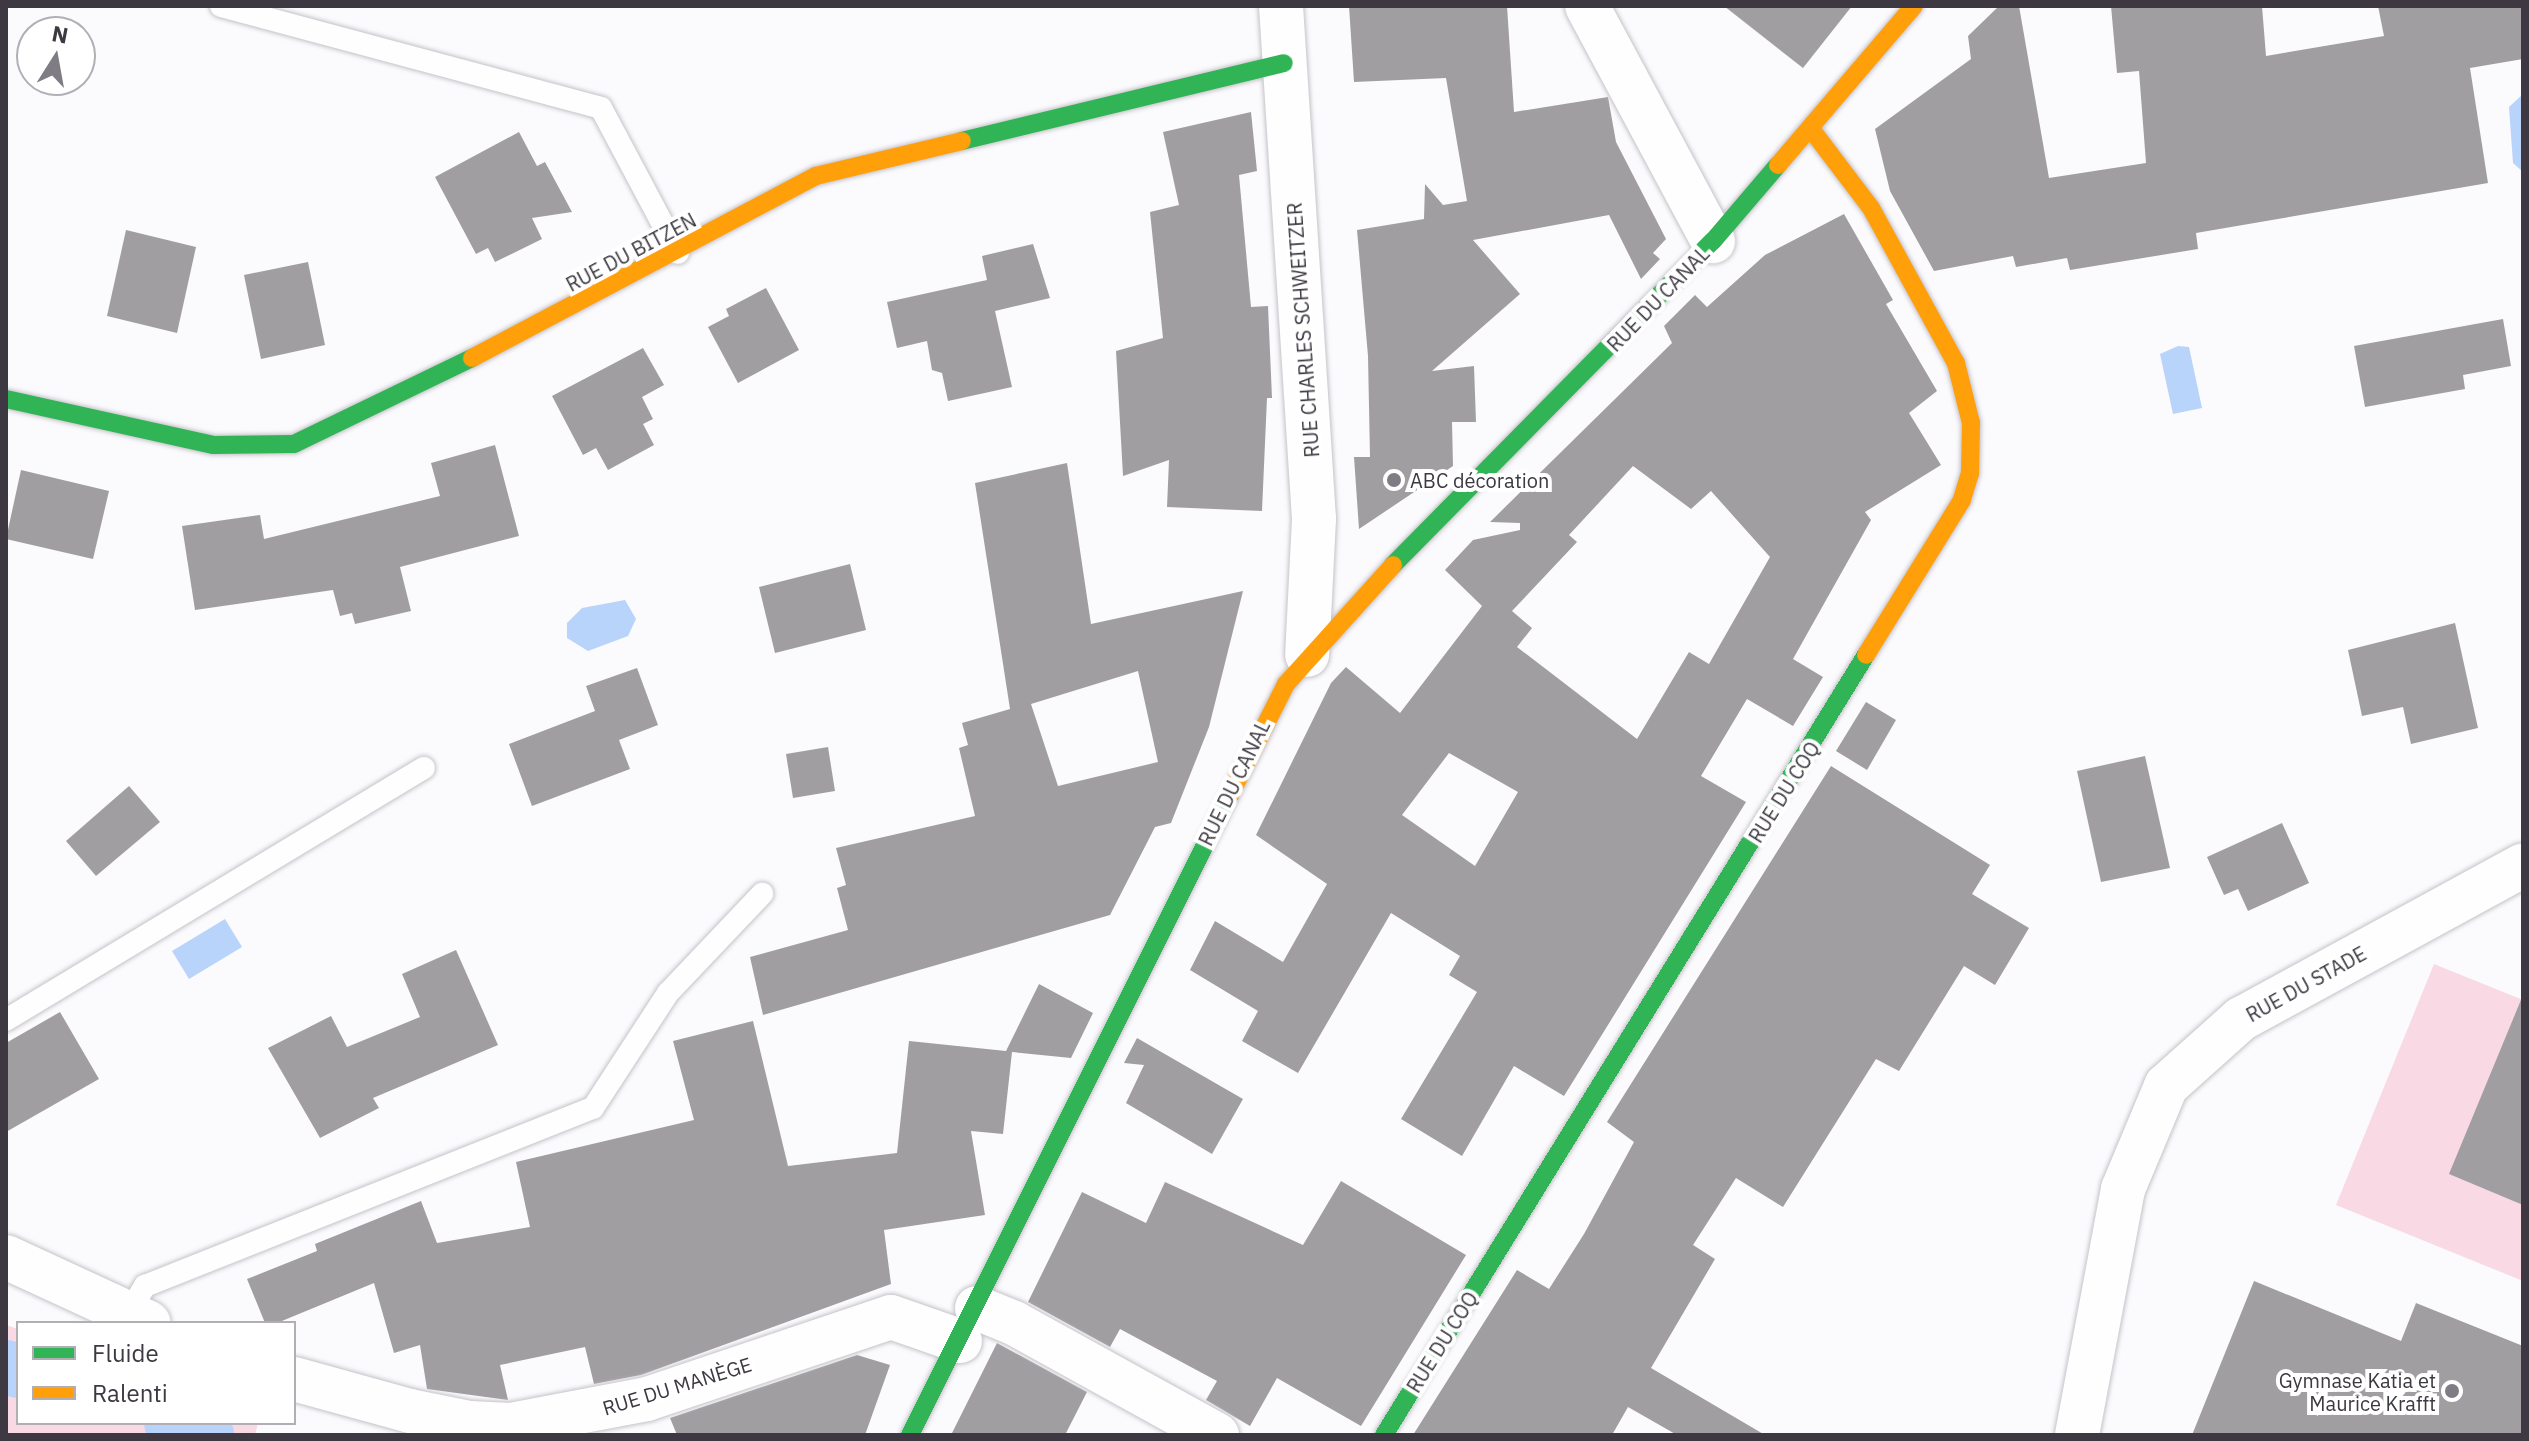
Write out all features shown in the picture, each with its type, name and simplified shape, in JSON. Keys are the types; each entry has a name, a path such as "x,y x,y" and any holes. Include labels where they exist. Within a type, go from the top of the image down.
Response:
{"street":[{"name":"RUE CHARLES SCHWEITZER","path":"1281,6 1314,519 1307,655"},
{"name":"RUE DU CANAL","path":"1587,6 1713,241"},
{"name":"RUE DU CANAL","path":"910,1435 969,1324 1264,721 1307,655 1713,241 1914,6"},
{"name":"RUE DU BITZEN","path":"6,399 214,445 294,444 332,430 678,253 816,176 1284,63"},
{"name":"RUE DU COQ","path":"1384,1435 1962,500 1972,434 1956,363 1871,208 1811,129"},
{"name":"RUE DU STADE","path":"2077,1435 2123,1189 2166,1086 2241,1019 2523,865"},
{"path":"6,1257 138,1319"},
{"name":"RUE DU MANÈGE","path":"296,1380 440,1417 510,1425 647,1399 891,1317 969,1324"},
{"path":"969,1324 1217,1435"}],"lane":[{"path":"221,6 601,108 678,253"},
{"path":"6,1020 424,768"},
{"path":"138,1319 145,1286 593,1108 668,993 762,894"}],"shaded area":[{"path":"2434,964 2523,1000 2523,1281 2336,1205"},
{"path":"6,1325 16,1328 16,1425 258,1425 255,1435 6,1435"}],"water":[{"path":"2523,94 2523,172 2513,163 2509,107"},
{"path":"2178,346 2189,347 2202,408 2173,414 2160,354"},
{"path":"625,600 636,619 628,636 588,651 567,638 567,623 582,608"},
{"path":"225,919 242,947 189,979 172,951"}],"building":[{"path":"1349,6 1507,6 1514,112 1608,97 1616,142 1666,239 1653,253 1660,259 1641,279 1609,215 1473,240 1520,294 1432,371 1474,366 1476,422 1452,422 1453,466 1359,529 1354,457 1370,457 1368,356 1357,230 1424,219 1425,184 1443,205 1467,201 1446,78 1354,82"},
{"path":"1724,6 1852,6 1803,68"},
{"path":"1999,6 2019,6 2049,178 2146,163 2139,71 2117,73 2111,6 2262,6 2266,56 2384,36 2378,6 2523,6 2523,59 2470,68 2488,183 2196,233 2198,249 2070,270 2067,258 2016,267 2013,256 1934,271 1890,191 1875,129 1971,59 1968,36"},
{"path":"1251,112 1257,171 1239,175 1251,307 1268,306 1272,398 1267,398 1262,511 1167,507 1169,460 1123,476 1116,351 1163,338 1150,212 1179,205 1163,132"},
{"path":"519,132 537,166 545,162 572,212 532,218 542,239 495,262 488,248 476,254 435,177"},
{"path":"1844,214 1893,300 1886,304 1937,391 1909,413 1941,465 1865,512 1871,520 1793,659 1823,677 1793,726 1747,699 1701,776 1746,802 1564,1096 1514,1066 1462,1156 1401,1119 1477,992 1449,975 1460,956 1391,913 1298,1073 1242,1041 1258,1011 1190,970 1215,921 1283,962 1327,884 1256,835 1331,683 1346,667 1400,713 1482,606 1445,570 1473,540 1520,530 1520,523 1490,522 1672,343 1664,326 1695,295 1707,307 1765,255","holes":["1633,466 1691,509 1711,491 1770,557 1709,664 1689,652 1637,739 1517,647 1532,628 1512,611 1577,542 1569,535","1449,753 1518,792 1475,866 1402,815"]},
{"path":"126,230 196,247 177,333 107,316"},
{"path":"1033,244 1050,298 995,311 1012,387 948,401 942,373 932,370 927,341 897,348 887,302 987,280 982,256"},
{"path":"308,262 325,345 261,359 244,275"},
{"path":"766,288 799,350 738,383 708,327 729,316 726,309"},
{"path":"2503,319 2511,366 2463,375 2465,389 2365,407 2354,346"},
{"path":"643,348 664,385 642,397 653,419 643,424 654,445 608,470 596,448 583,455 552,396"},
{"path":"495,445 519,536 400,567 411,611 355,624 352,613 340,616 333,590 195,610 182,526 260,515 264,539 440,496 431,463"},
{"path":"1067,463 1091,624 1243,591 1209,727 1171,823 1155,827 1110,915 763,1015 750,957 848,930 837,888 846,885 836,848 975,816 959,748 968,745 962,723 1010,709 975,483","holes":["1138,671 1158,762 1058,786 1031,704"]},
{"path":"21,470 109,491 93,559 6,539"},
{"path":"850,564 866,630 775,653 759,587"},
{"path":"2455,623 2478,728 2411,744 2403,707 2362,716 2348,650"},
{"path":"637,668 658,725 619,740 630,769 532,806 509,744 595,711 586,686"},
{"path":"1866,702 1896,720 1867,770 1836,751"},
{"path":"828,747 835,791 793,798 786,754"},
{"path":"2145,756 2170,868 2101,882 2077,771"},
{"path":"1831,766 1990,865 1972,894 2029,928 1995,985 1964,966 1899,1071 1876,1059 1783,1207 1736,1178 1693,1245 1715,1259 1651,1368 1765,1435 1677,1435 1628,1407 1612,1435 1413,1435 1517,1270 1549,1289 1584,1234 1634,1142 1607,1122"},
{"path":"129,786 160,822 96,876 66,841"},
{"path":"2282,823 2309,883 2248,911 2238,889 2224,895 2207,857"},
{"path":"456,950 498,1045 373,1098 379,1108 320,1138 268,1048 331,1016 347,1047 420,1017 402,974"},
{"path":"1039,984 1093,1013 1071,1058 1012,1052 1003,1134 971,1131 985,1215 884,1230 891,1284 641,1375 594,1384 585,1347 500,1365 508,1400 427,1389 420,1345 394,1353 374,1283 282,1321 264,1321 247,1279 317,1251 315,1244 421,1201 437,1243 530,1227 516,1162 694,1120 673,1041 753,1021 788,1166 897,1153 909,1041 1006,1051"},
{"path":"2523,995 2523,1205 2449,1174"},
{"path":"60,1012 99,1079 6,1132 6,1043"},
{"path":"1137,1038 1243,1099 1212,1154 1126,1103 1144,1065 1124,1063"},
{"path":"1341,1181 1466,1255 1361,1426 1277,1378 1250,1426 1206,1400 1217,1381 1120,1329 1110,1347 1028,1302 1082,1192 1146,1223 1165,1182 1303,1245"},
{"path":"2254,1281 2401,1341 2416,1303 2523,1346 2523,1435 2192,1435"},
{"path":"997,1343 1087,1392 1065,1435 951,1435"},
{"path":"857,1355 890,1365 865,1435 677,1435 670,1418"}],"waterway":[{"path":"6,1367 16,1370"},
{"path":"177,1425 207,1435"}],"traffic: fast":[{"path":"962,141 1284,63"},
{"path":"1393,565 1713,241 1778,165"},
{"path":"6,399 214,445 294,444 472,358"},
{"path":"1384,1435 1866,655"},
{"path":"910,1435 1230,795"}],"traffic: slow":[{"path":"1778,165 1914,6"},
{"path":"1811,129 1871,208 1956,363 1971,423 1970,473 1962,500 1866,655"},
{"path":"472,358 816,176 962,141"},
{"path":"1230,795 1286,684 1393,565"}],"place":[{"name":"ABC décoration","path":"1394,480"},
{"name":"Gymnase Katia et Maurice Krafft","path":"2452,1391"}]}
